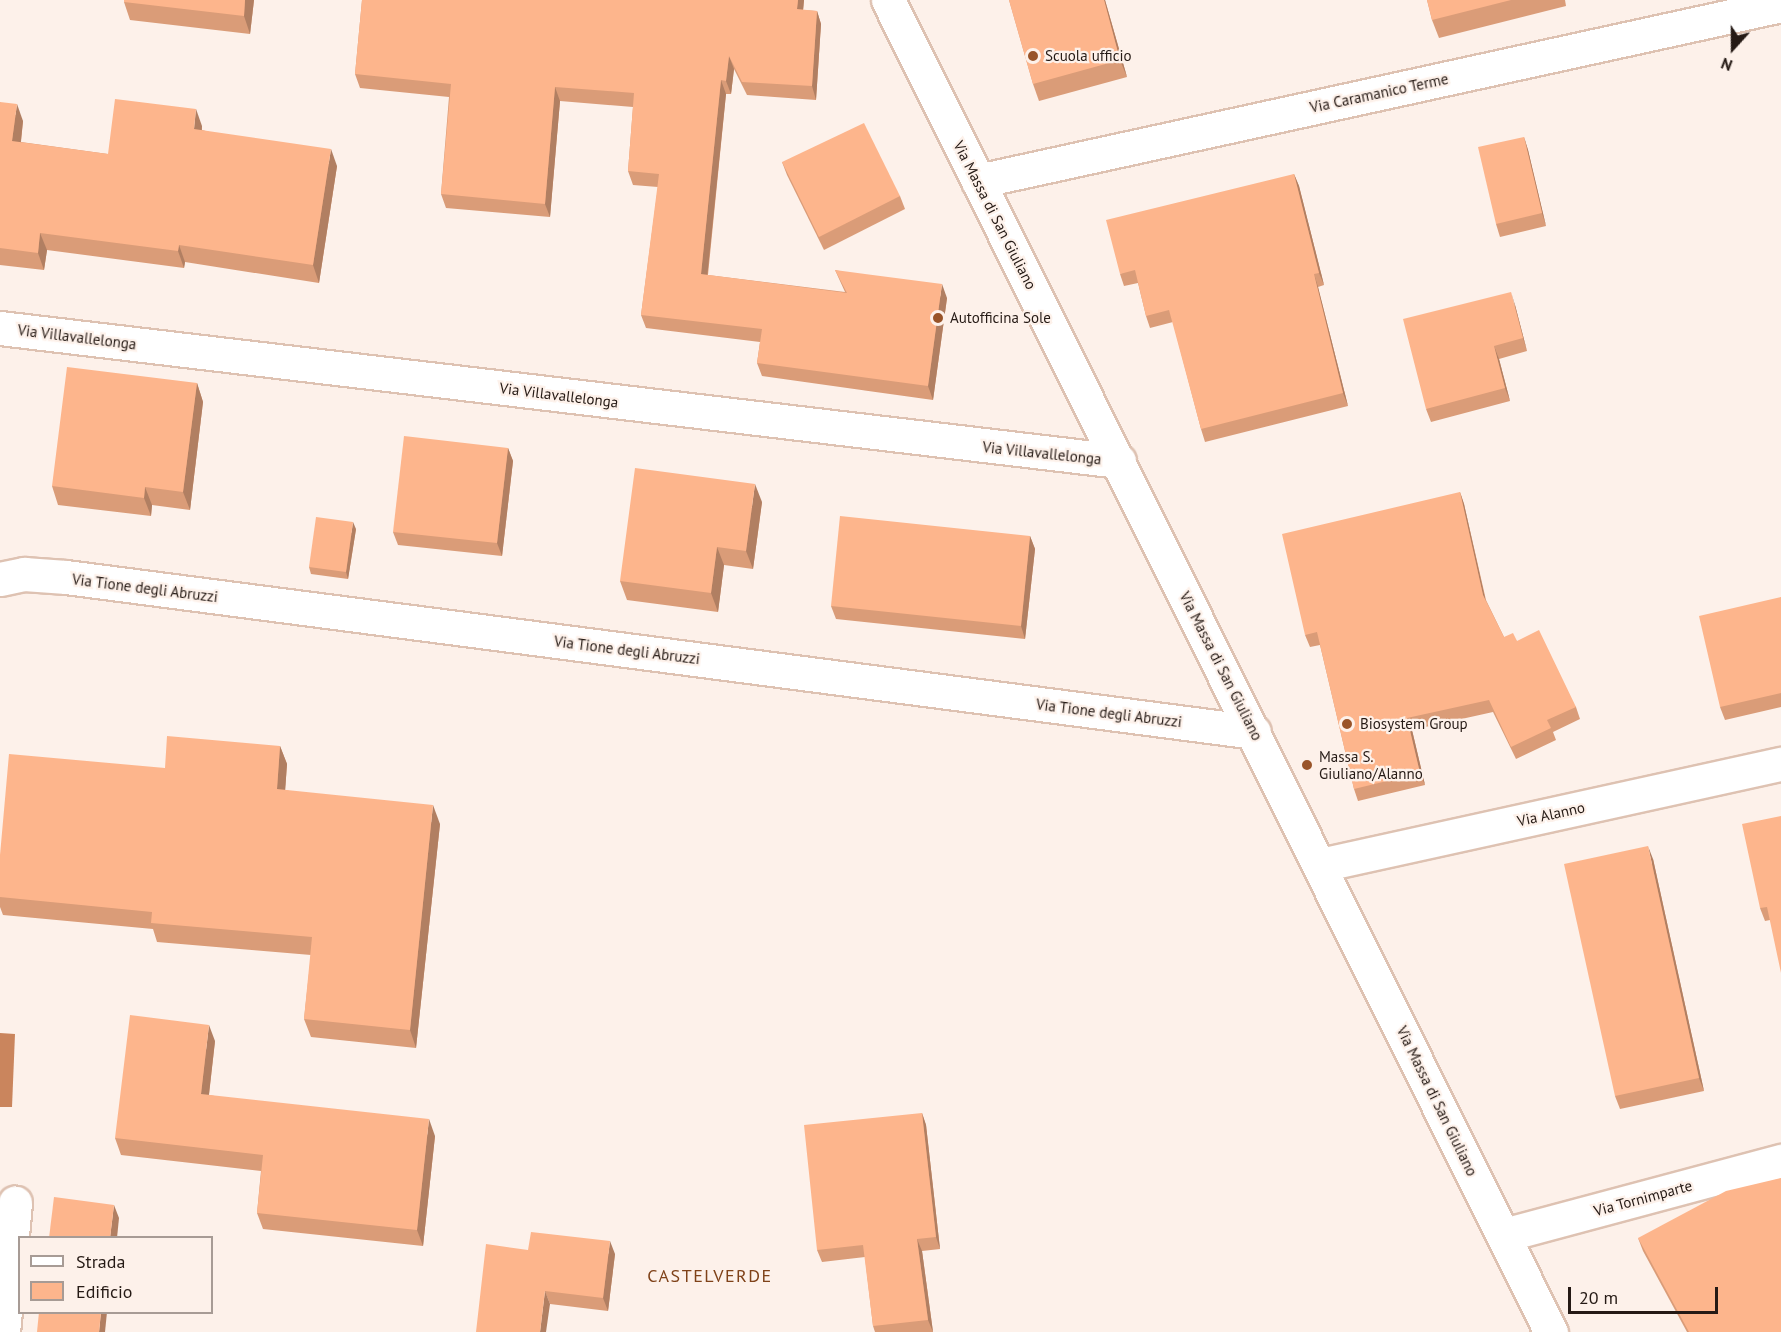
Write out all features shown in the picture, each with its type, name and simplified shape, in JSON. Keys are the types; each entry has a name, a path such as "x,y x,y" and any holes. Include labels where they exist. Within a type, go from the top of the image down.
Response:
{"street":[{"name":"Via Massa di San Giuliano","path":"888,0 1551,1332"},
{"name":"Via Caramanico Terme","path":"978,181 1781,5"},
{"name":"Via Villavallelonga","path":"0,328 1119,461"},
{"name":"Via Tione degli Abruzzi","path":"0,579 24,574 66,577 1254,732"},
{"name":"Via Alanno","path":"1320,865 1781,764"},
{"name":"Via Tornimparte","path":"1504,1235 1781,1161"},
{"path":"3,1332 5,1252 15,1203"}],"shaded area":[{"path":"0,1033 15,1034 12,1107 0,1107"}],"building":[{"path":"124,0 245,0 244,16 124,2"},
{"path":"362,0 798,0 797,9 817,11 812,86 742,82 729,56 726,81 721,80 701,274 847,293 835,270 942,284 928,386 757,363 762,329 641,315 659,174 628,171 634,93 555,87 545,204 441,194 451,84 355,74"},
{"path":"1009,0 1104,0 1120,60 1033,84"},
{"path":"1427,0 1511,0 1432,20"},
{"path":"115,99 196,109 194,129 331,149 313,265 179,245 178,251 40,233 38,253 0,248 0,102 17,104 12,141 108,154"},
{"path":"864,123 900,196 819,237 782,162"},
{"path":"1524,137 1542,213 1496,224 1478,147"},
{"path":"1294,174 1319,273 1314,274 1343,393 1201,429 1169,310 1146,316 1135,270 1120,274 1106,220"},
{"path":"1511,292 1523,338 1494,346 1505,388 1426,409 1403,319"},
{"path":"67,367 197,383 183,492 145,487 144,498 52,486"},
{"path":"404,436 508,448 497,543 393,532"},
{"path":"635,468 755,484 746,551 717,547 711,593 620,581"},
{"path":"1460,492 1483,595 1504,637 1513,633 1517,641 1539,630 1576,707 1547,720 1551,728 1511,747 1489,700 1407,718 1420,773 1354,789 1317,632 1305,635 1282,534"},
{"path":"840,516 1030,536 1021,626 831,606"},
{"path":"316,517 353,522 346,572 309,567"},
{"path":"1781,597 1781,693 1720,707 1699,616"},
{"path":"167,736 280,746 277,789 433,805 410,1030 304,1019 312,937 151,923 152,912 0,897 0,855 9,754 165,768"},
{"path":"1781,816 1781,973 1767,907 1760,908 1742,824"},
{"path":"1648,846 1699,1078 1615,1096 1564,864"},
{"path":"130,1015 209,1025 201,1094 429,1119 417,1230 257,1213 263,1155 115,1138"},
{"path":"922,1113 936,1237 917,1239 928,1320 873,1326 863,1245 817,1250 804,1125"},
{"path":"1781,1178 1781,1332 1689,1332 1638,1238 1726,1191"},
{"path":"54,1197 114,1205 110,1236 49,1236"},
{"path":"531,1232 610,1241 603,1298 545,1291 540,1332 476,1332 486,1244 528,1250"},
{"path":"39,1314 101,1314 99,1332 37,1332"}],"place":[{"name":"Scuola ufficio","path":"1033,56"},
{"name":"Autofficina Sole","path":"938,318"},
{"name":"Biosystem Group","path":"1347,724"},
{"name":"Massa S. Giuliano/Alanno","path":"1307,765"}],"district":[{"name":"CASTELVERDE","path":"710,1276"}]}
